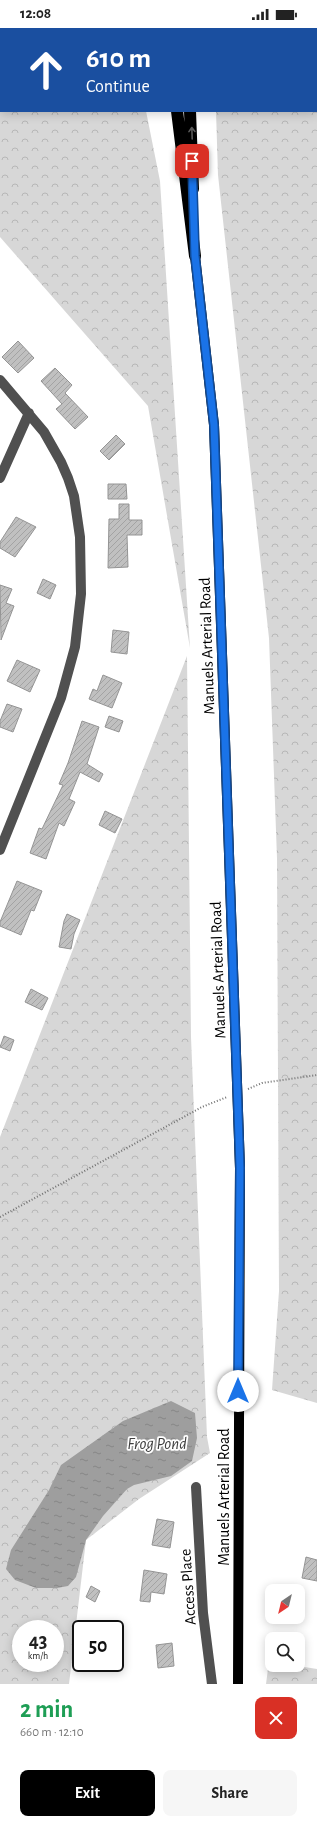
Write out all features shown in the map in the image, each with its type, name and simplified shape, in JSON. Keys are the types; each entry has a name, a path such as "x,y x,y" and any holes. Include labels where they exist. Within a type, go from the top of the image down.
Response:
{"highway":[{"path":"177,112 195,256"},
{"path":"190,112 195,256"}],"main road":[{"name":"Manuels Arterial Road","path":"195,256 214,425 240,1168 238,1684"}],"street":[{"path":"0,380 44,432 61,462 74,496 80,537 81,594 75,647 62,698 0,850"},
{"path":"0,478 29,413"},
{"name":"Access Place","path":"196,1487 203,1613 212,1684"}],"path":[{"path":"241,1091 262,1083 317,1075"},
{"path":"0,1217 202,1107 227,1097"}],"green space":[{"path":"0,112 146,112 160,181 190,648 148,406 0,237"},
{"path":"216,112 317,112 317,1403 272,1390 279,1291 277,858 269,638 218,175"},
{"path":"187,656 191,1037 207,1437 210,1453 139,1499 86,1540 77,1620 72,1620 72,1659 69,1684 0,1684 0,1137"},
{"path":"305,1667 317,1669 317,1684 266,1684 268,1672 305,1672"}],"water":[{"name":"Frog Pond","path":"171,1401 195,1413 197,1438 192,1461 171,1476 134,1485 127,1489 103,1516 86,1540 76,1577 68,1586 57,1588 36,1588 15,1580 6,1569 11,1550 49,1490 61,1465 123,1421"}],"building":[{"path":"18,341 34,358 18,373 2,357"},
{"path":"55,368 72,385 65,393 88,417 75,429 56,409 62,404 41,381"},
{"path":"116,435 125,444 109,460 100,451"},
{"path":"108,484 126,484 127,499 108,499"},
{"path":"119,504 129,504 129,520 142,520 142,535 127,535 128,567 108,568 109,519 119,519"},
{"path":"16,517 36,527 15,557 0,548 0,542"},
{"path":"43,579 56,585 50,599 37,593"},
{"path":"0,585 12,589 6,603 14,606 1,640"},
{"path":"113,630 129,632 127,654 111,652"},
{"path":"17,660 40,670 30,692 7,681"},
{"path":"103,675 122,683 112,708 89,699 93,689 97,691"},
{"path":"7,704 22,709 13,732 0,727 0,721"},
{"path":"109,716 123,721 119,732 105,727"},
{"path":"82,721 99,727 87,764 103,774 99,782 80,772 69,799 75,802 64,826 59,823 46,859 30,853 39,828 42,829 63,785 59,784 68,763"},
{"path":"105,811 122,819 115,833 99,825"},
{"path":"17,881 42,891 34,911 31,910 21,935 0,926 0,922"},
{"path":"67,914 80,920 74,934 71,949 59,947 64,921"},
{"path":"31,989 48,998 42,1010 25,1002"},
{"path":"4,1036 14,1040 10,1051 0,1047"},
{"path":"157,1519 174,1522 170,1548 152,1545"},
{"path":"306,1557 317,1560 317,1581 302,1578"},
{"path":"144,1570 167,1574 164,1594 151,1592 150,1602 140,1601"},
{"path":"91,1586 100,1591 95,1602 86,1597"},
{"path":"172,1643 174,1666 158,1668 156,1645"}],"route":[{"path":"192,161 195,256 214,425 240,1168 238,1391"}]}
